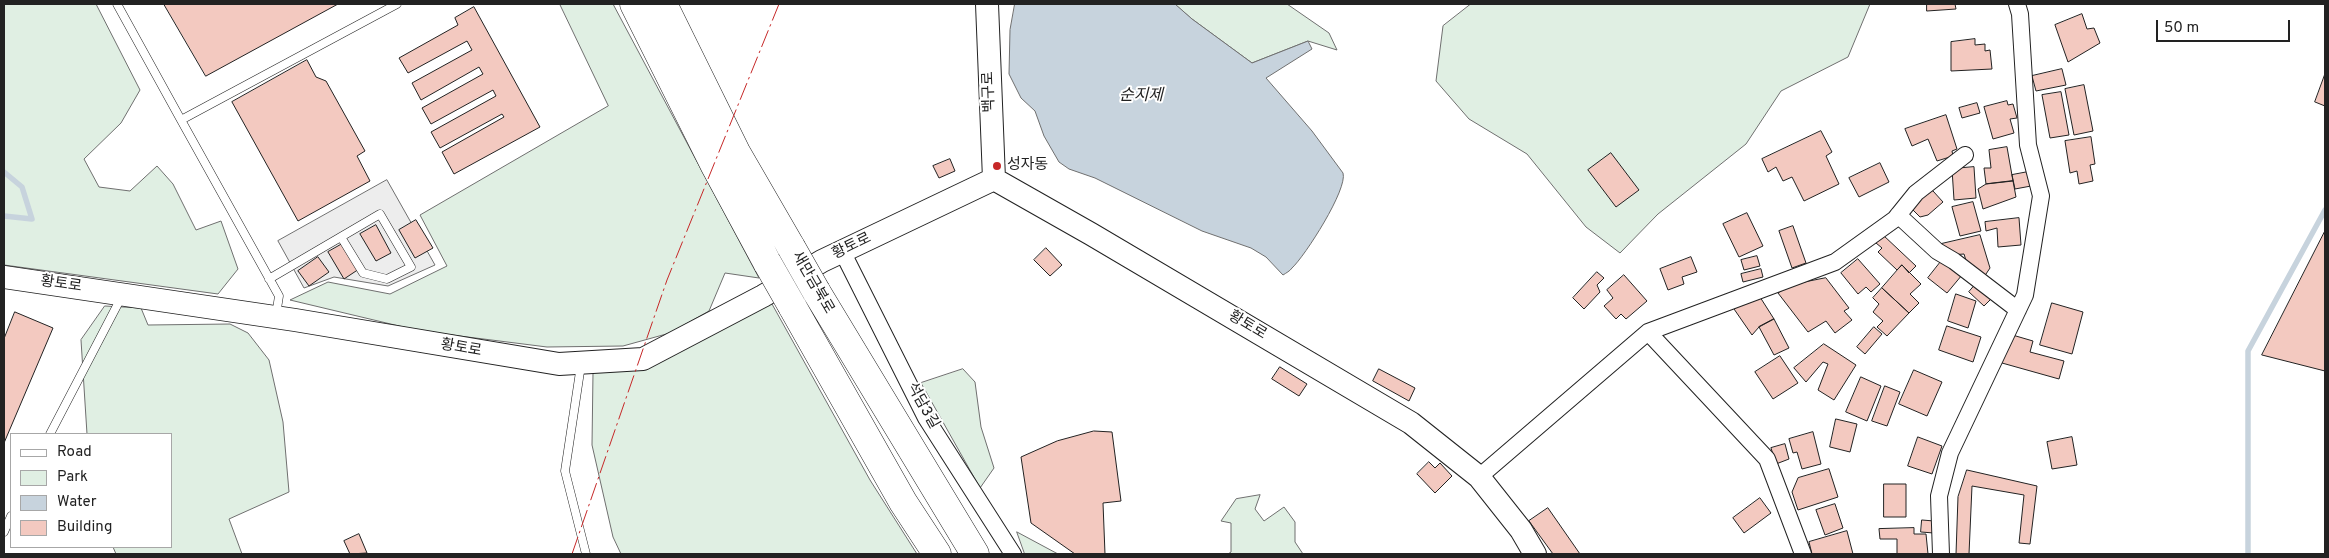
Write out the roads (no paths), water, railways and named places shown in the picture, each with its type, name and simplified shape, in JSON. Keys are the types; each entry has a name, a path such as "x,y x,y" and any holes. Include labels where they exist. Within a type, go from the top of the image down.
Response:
{"highway":[{"name":"새만금북로","path":"634,4 714,164 768,264 903,502 937,554"},
{"name":"새만금북로","path":"663,4 736,152 929,482 975,554"}],"main road":[{"name":"백구로","path":"987,4 994,179"},
{"name":"황토로","path":"4,277 276,318 559,364 642,359 764,296 842,252 994,179 1411,423 1479,477 1536,554"}],"street":[{"path":"1941,554 1939,496 1950,453 2025,295 2041,196 2028,145 2021,32 2017,4"},
{"path":"1479,477 1648,332 1835,262 1898,215 1916,193 1965,154"},
{"path":"1898,215 1936,250 1954,261 2018,310"},
{"name":"석담3길","path":"842,252 926,418 1013,554"},
{"path":"1648,332 1767,459 1803,554"}],"lane":[{"path":"117,4 278,296 276,318"},
{"path":"181,120 396,4"},
{"path":"269,279 341,236 380,214 411,267 387,278 363,272 341,236"},
{"path":"51,433 123,295"},
{"path":"581,363 565,471 586,554"},
{"path":"4,532 10,518"}],"water":[{"name":"순지제","path":"1015,4 1175,4 1192,19 1252,63 1308,41 1312,49 1266,78 1312,131 1343,173 1343,181 1324,222 1291,269 1283,275 1266,257 1251,248 1202,231 1095,178 1069,169 1059,162 1044,136 1035,111 1021,98 1009,74 1010,30"}],"waterway":[{"path":"4,172 22,187 32,219 4,216"},
{"path":"2248,554 2248,351 2325,210"}],"place":[{"name":"성자동","path":"997,166"}]}
